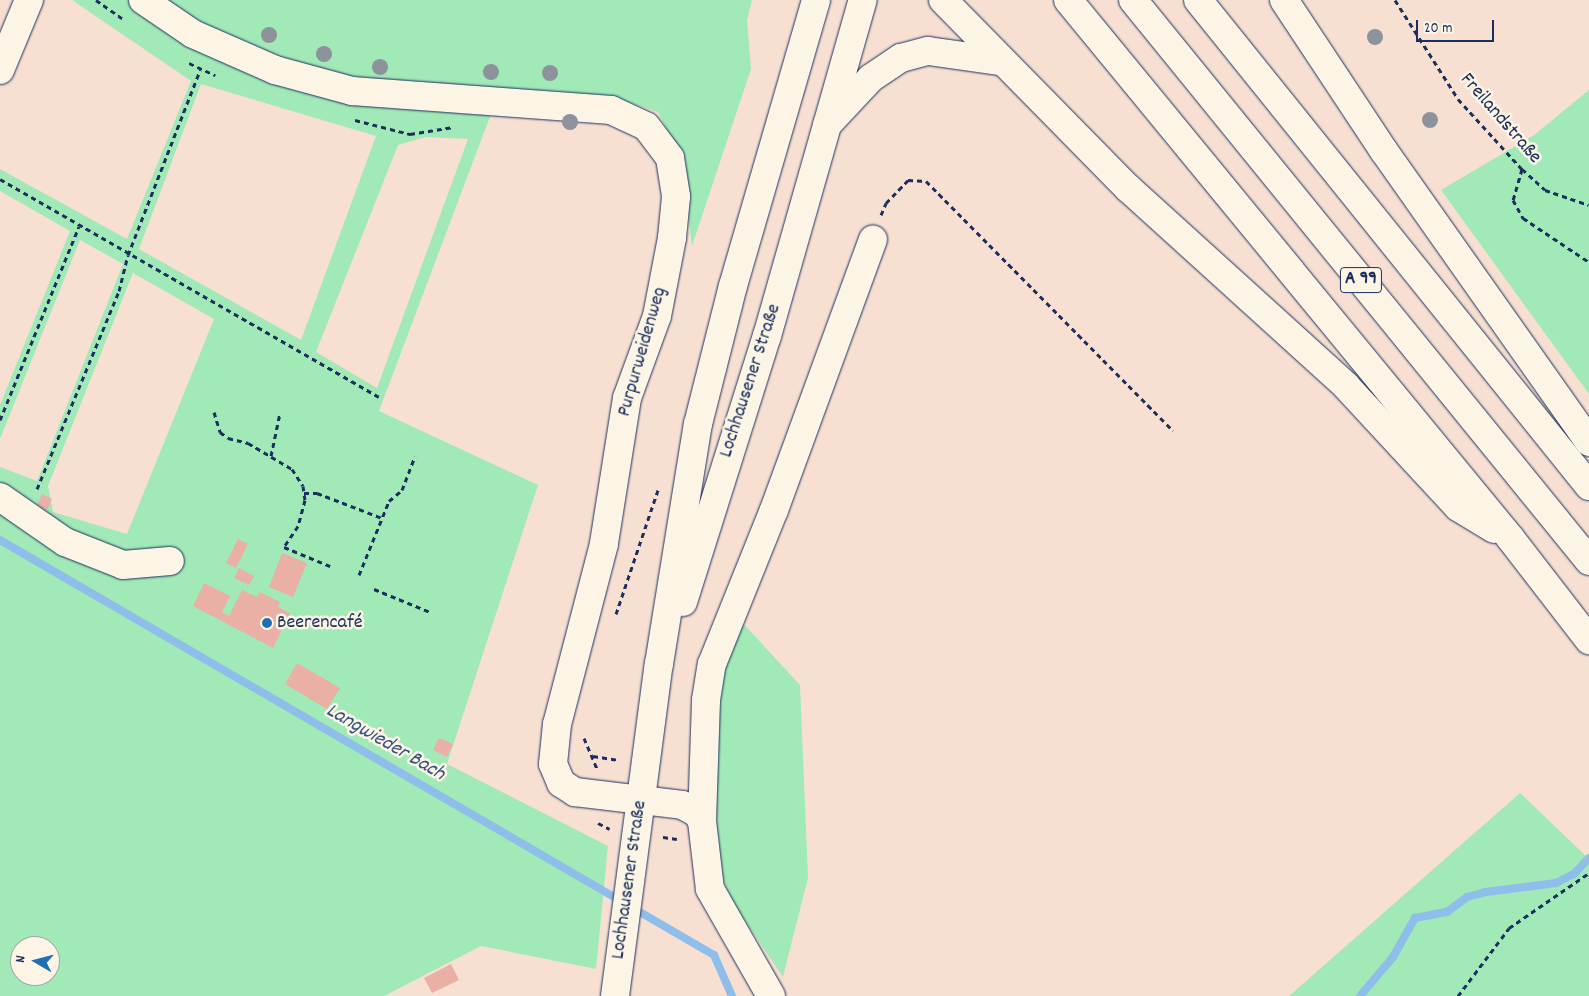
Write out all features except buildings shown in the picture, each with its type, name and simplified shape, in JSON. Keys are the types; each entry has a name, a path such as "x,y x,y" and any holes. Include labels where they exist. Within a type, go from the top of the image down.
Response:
{"main road":[{"path":"0,70 29,0"},
{"name":"Purpurweidenweg","path":"143,0 193,34 275,70 352,91 611,110 646,126 670,158 676,197 657,316 627,398 604,544 557,724 553,764 561,783 575,792 691,807 702,821"},
{"name":"Lochhausener Straße","path":"615,996 646,764 698,424 733,286 816,0"},
{"name":"Lochhausener Straße","path":"646,764 693,568 767,336 863,0"},
{"path":"942,0 1000,61 1128,188 1346,386 1458,507 1511,539"},
{"name":"A 99","path":"1068,0 1511,539 1589,640"},
{"name":"A 99","path":"1133,0 1589,561"},
{"path":"1198,0 1589,486"},
{"path":"1284,0 1384,152 1589,442"},
{"path":"828,125 871,78 901,58 928,51 1000,61"},
{"path":"771,996 710,889 702,821 706,700 712,664 774,510 873,240"},
{"path":"0,497 65,542 124,565 170,561"}],"path":[{"name":"Freilandstraße","path":"1395,0 1458,99 1522,169 1545,190 1589,205"},
{"path":"26,515 120,291 128,256 200,70"},
{"path":"1522,169 1513,200 1523,218 1589,262"},
{"path":"0,180 128,256 379,397"},
{"path":"873,240 886,202 908,180 926,181 1173,431"},
{"path":"0,420 79,226"},
{"path":"214,412 220,432 271,456 292,469 304,493 298,526 284,547 330,566"},
{"path":"271,456 280,413"},
{"path":"359,574 390,501 402,490 415,456"},
{"path":"304,493 317,492 382,518"},
{"path":"374,589 430,612"},
{"path":"584,733 602,796"},
{"path":"1458,996 1509,928 1589,873"}],"green space":[{"path":"72,0 752,0 747,20 751,69 692,246 681,157 658,112 610,96 353,82 225,36 221,61 491,114 379,411 538,485 447,764 608,846 596,969 481,946 384,996 0,996 0,467 37,481 123,264 80,240 0,439 0,405 70,231 0,191 0,169 127,239 191,81","holes":["201,84 376,136 301,340 139,249","426,137 468,139 377,388 316,352 398,145","133,273 214,319 127,534 53,512 48,486"]},
{"path":"1589,90 1589,394 1441,190 1534,135"},
{"path":"739,619 800,685 808,878 783,977 733,903 718,867 714,687"},
{"path":"1520,793 1589,859 1589,996 1289,996"}],"waterway":[{"name":"Langwieder Bach","path":"0,540 714,955 732,996"},
{"name":"Langwieder Bach","path":"1360,996 1393,957 1415,918 1447,912 1467,897 1486,892 1556,883 1574,874 1589,858"}],"place":[{"name":"Beerencafé","path":"267,623"}]}
